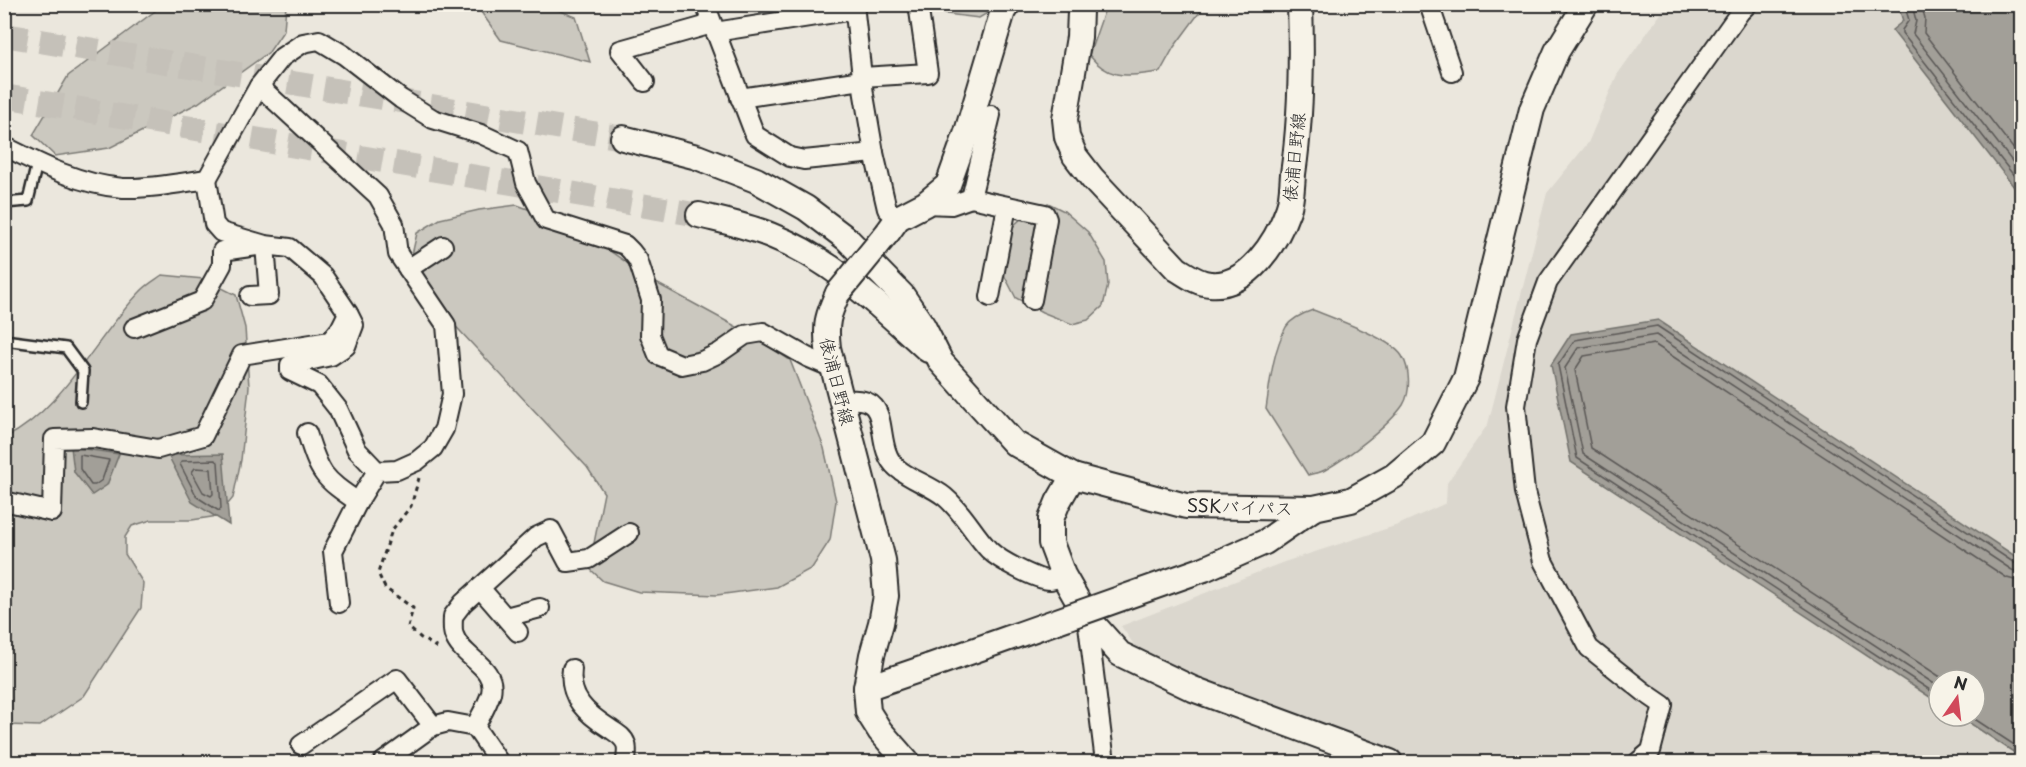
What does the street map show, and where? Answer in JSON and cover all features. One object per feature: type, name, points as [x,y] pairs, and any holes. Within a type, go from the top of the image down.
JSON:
[{"type":"street","points":[[705,4],[755,135],[790,157],[804,160],[874,153]]},
{"type":"street","points":[[740,98],[862,79],[928,73],[918,4]]},
{"type":"street","name":"俵浦日野線","points":[[906,762],[867,712],[866,688],[886,596],[884,569],[825,328],[827,316],[838,293],[893,225],[925,204],[948,185],[967,132],[1003,11],[1008,4]]},
{"type":"street","name":"俵浦日野線","points":[[1078,4],[1079,37],[1065,119],[1067,136],[1075,156],[1092,178],[1177,268],[1193,279],[1210,284],[1230,283],[1252,269],[1269,247],[1288,209],[1297,147],[1300,4]]},
{"type":"street","points":[[1429,4],[1452,72]]},
{"type":"street","name":"SSKバイパス","points":[[623,138],[697,156],[756,180],[806,208],[847,239],[902,295],[923,326],[941,362],[1014,443],[1073,476],[1186,506],[1314,508],[1351,500],[1394,476],[1433,443],[1466,378],[1532,109],[1557,51],[1586,4]]},
{"type":"street","points":[[1638,762],[1651,751],[1664,705],[1589,648],[1543,561],[1525,492],[1516,406],[1527,339],[1548,282],[1740,12],[1748,4]]},
{"type":"street","points":[[645,82],[620,50],[713,28],[854,7],[862,79],[874,153],[893,225]]},
{"type":"street","points":[[259,86],[378,196],[394,224],[398,254],[446,325],[452,393],[444,429],[433,448],[417,461],[397,470],[377,471],[357,450],[338,409],[318,385],[290,371],[290,365],[331,356],[346,346],[354,325],[348,313],[323,276],[290,248],[265,245],[221,232],[214,224],[207,179],[259,86],[282,57],[303,43],[320,40],[344,55],[401,99],[433,119],[481,134],[518,151],[526,183],[546,220],[625,245],[638,260],[644,276],[651,300],[650,335],[658,355],[682,365],[702,361],[719,353],[745,335],[763,332],[807,357],[833,368]]},
{"type":"street","points":[[971,198],[991,115]]},
{"type":"street","points":[[4,146],[37,163],[86,181],[124,188],[207,179]]},
{"type":"street","points":[[925,204],[951,205],[971,198],[1045,214],[1047,219],[1032,300]]},
{"type":"street","points":[[990,297],[1007,206]]},
{"type":"street","points":[[699,215],[770,234],[814,256],[874,300],[941,362]]},
{"type":"street","points":[[250,296],[278,294],[265,245]]},
{"type":"street","points":[[134,328],[202,301],[222,265],[222,251],[265,245]]},
{"type":"street","points":[[408,269],[443,246]]},
{"type":"street","points":[[4,501],[52,512],[54,440],[93,438],[158,448],[203,436],[242,355],[330,341],[340,329],[348,313]]},
{"type":"street","points":[[843,401],[858,398],[871,403],[880,417],[885,450],[896,468],[944,496],[960,512],[990,551],[1020,571],[1050,580],[1064,575]]},
{"type":"street","points":[[307,433],[324,476],[358,502]]},
{"type":"street","points":[[339,603],[333,550],[377,471]]},
{"type":"street","points":[[1073,476],[1051,519],[1051,543],[1064,575],[1087,617],[1120,654],[1193,689],[1390,762]]},
{"type":"street","points":[[866,688],[1204,568],[1265,542],[1314,508]]},
{"type":"street","points":[[475,728],[491,692],[491,683],[489,673],[467,654],[454,635],[453,616],[536,537],[551,530],[568,562],[589,559],[606,537],[629,533]]},
{"type":"street","points":[[480,588],[518,632]]},
{"type":"street","points":[[506,617],[540,608]]},
{"type":"street","points":[[1087,617],[1105,762]]},
{"type":"street","points":[[572,669],[571,681],[574,694],[590,716],[622,737],[627,747],[626,762]]},
{"type":"street","points":[[301,745],[397,679],[433,726]]},
{"type":"street","points":[[383,762],[433,726],[448,722],[475,728],[499,762]]},
{"type":"lane","points":[[4,203],[28,201],[37,163]]},
{"type":"lane","points":[[4,340],[66,348],[83,371],[81,402]]},
{"type":"path","points":[[417,461],[420,473],[411,506],[392,530],[378,573],[385,588],[413,608],[408,627],[421,638],[444,651]]},
{"type":"shaded area","points":[[161,4],[286,5],[284,30],[269,52],[198,103],[109,148],[55,156],[33,135],[68,76],[155,11]]},
{"type":"shaded area","points":[[480,5],[546,5],[576,17],[590,62],[501,40],[481,12]]},
{"type":"shaded area","points":[[934,5],[1001,5],[979,18],[947,14]]},
{"type":"shaded area","points":[[1115,5],[1208,5],[1202,9],[1174,47],[1160,72],[1121,75],[1097,64],[1089,55],[1105,9]]},
{"type":"shaded area","points":[[1667,5],[2021,5],[2021,762],[1436,762],[1397,753],[1160,665],[1137,649],[1121,626],[1284,562],[1398,525],[1446,503],[1447,483],[1488,424],[1547,193],[1588,143],[1617,75]]},
{"type":"shaded area","points":[[1048,203],[1064,211],[1088,232],[1106,262],[1108,285],[1103,306],[1088,320],[1072,324],[1016,298],[1001,269],[1012,227],[1031,210]]},
{"type":"shaded area","points":[[517,205],[572,225],[658,284],[746,332],[790,360],[824,448],[836,501],[830,540],[812,568],[777,587],[717,595],[639,592],[603,581],[589,568],[604,493],[587,467],[447,317],[411,259],[417,233],[440,219],[479,210]]},
{"type":"shaded area","points":[[162,275],[204,279],[236,295],[245,328],[249,387],[241,460],[233,498],[218,516],[192,520],[151,520],[132,526],[125,537],[125,554],[143,583],[141,608],[84,696],[40,726],[5,725],[5,438],[26,425],[62,391],[142,289]]},
{"type":"shaded area","points":[[1313,310],[1361,330],[1396,349],[1407,367],[1408,387],[1403,405],[1378,432],[1356,450],[1323,471],[1308,475],[1266,409],[1278,346],[1286,327],[1302,314]]},
{"type":"water","points":[[1898,5],[2021,5],[2021,196],[1892,30],[1903,21]]},
{"type":"water","points":[[1658,320],[2021,560],[2021,757],[1977,728],[1987,728],[1987,668],[1927,668],[1927,695],[1571,462],[1551,365],[1571,334]]},
{"type":"water","points":[[71,447],[119,454],[107,485],[92,495],[74,472]]},
{"type":"water","points":[[223,454],[229,525],[192,502],[168,455]]},
{"type":"tunnel","points":[[4,35],[623,138]]},
{"type":"tunnel","points":[[4,96],[699,215]]}]
